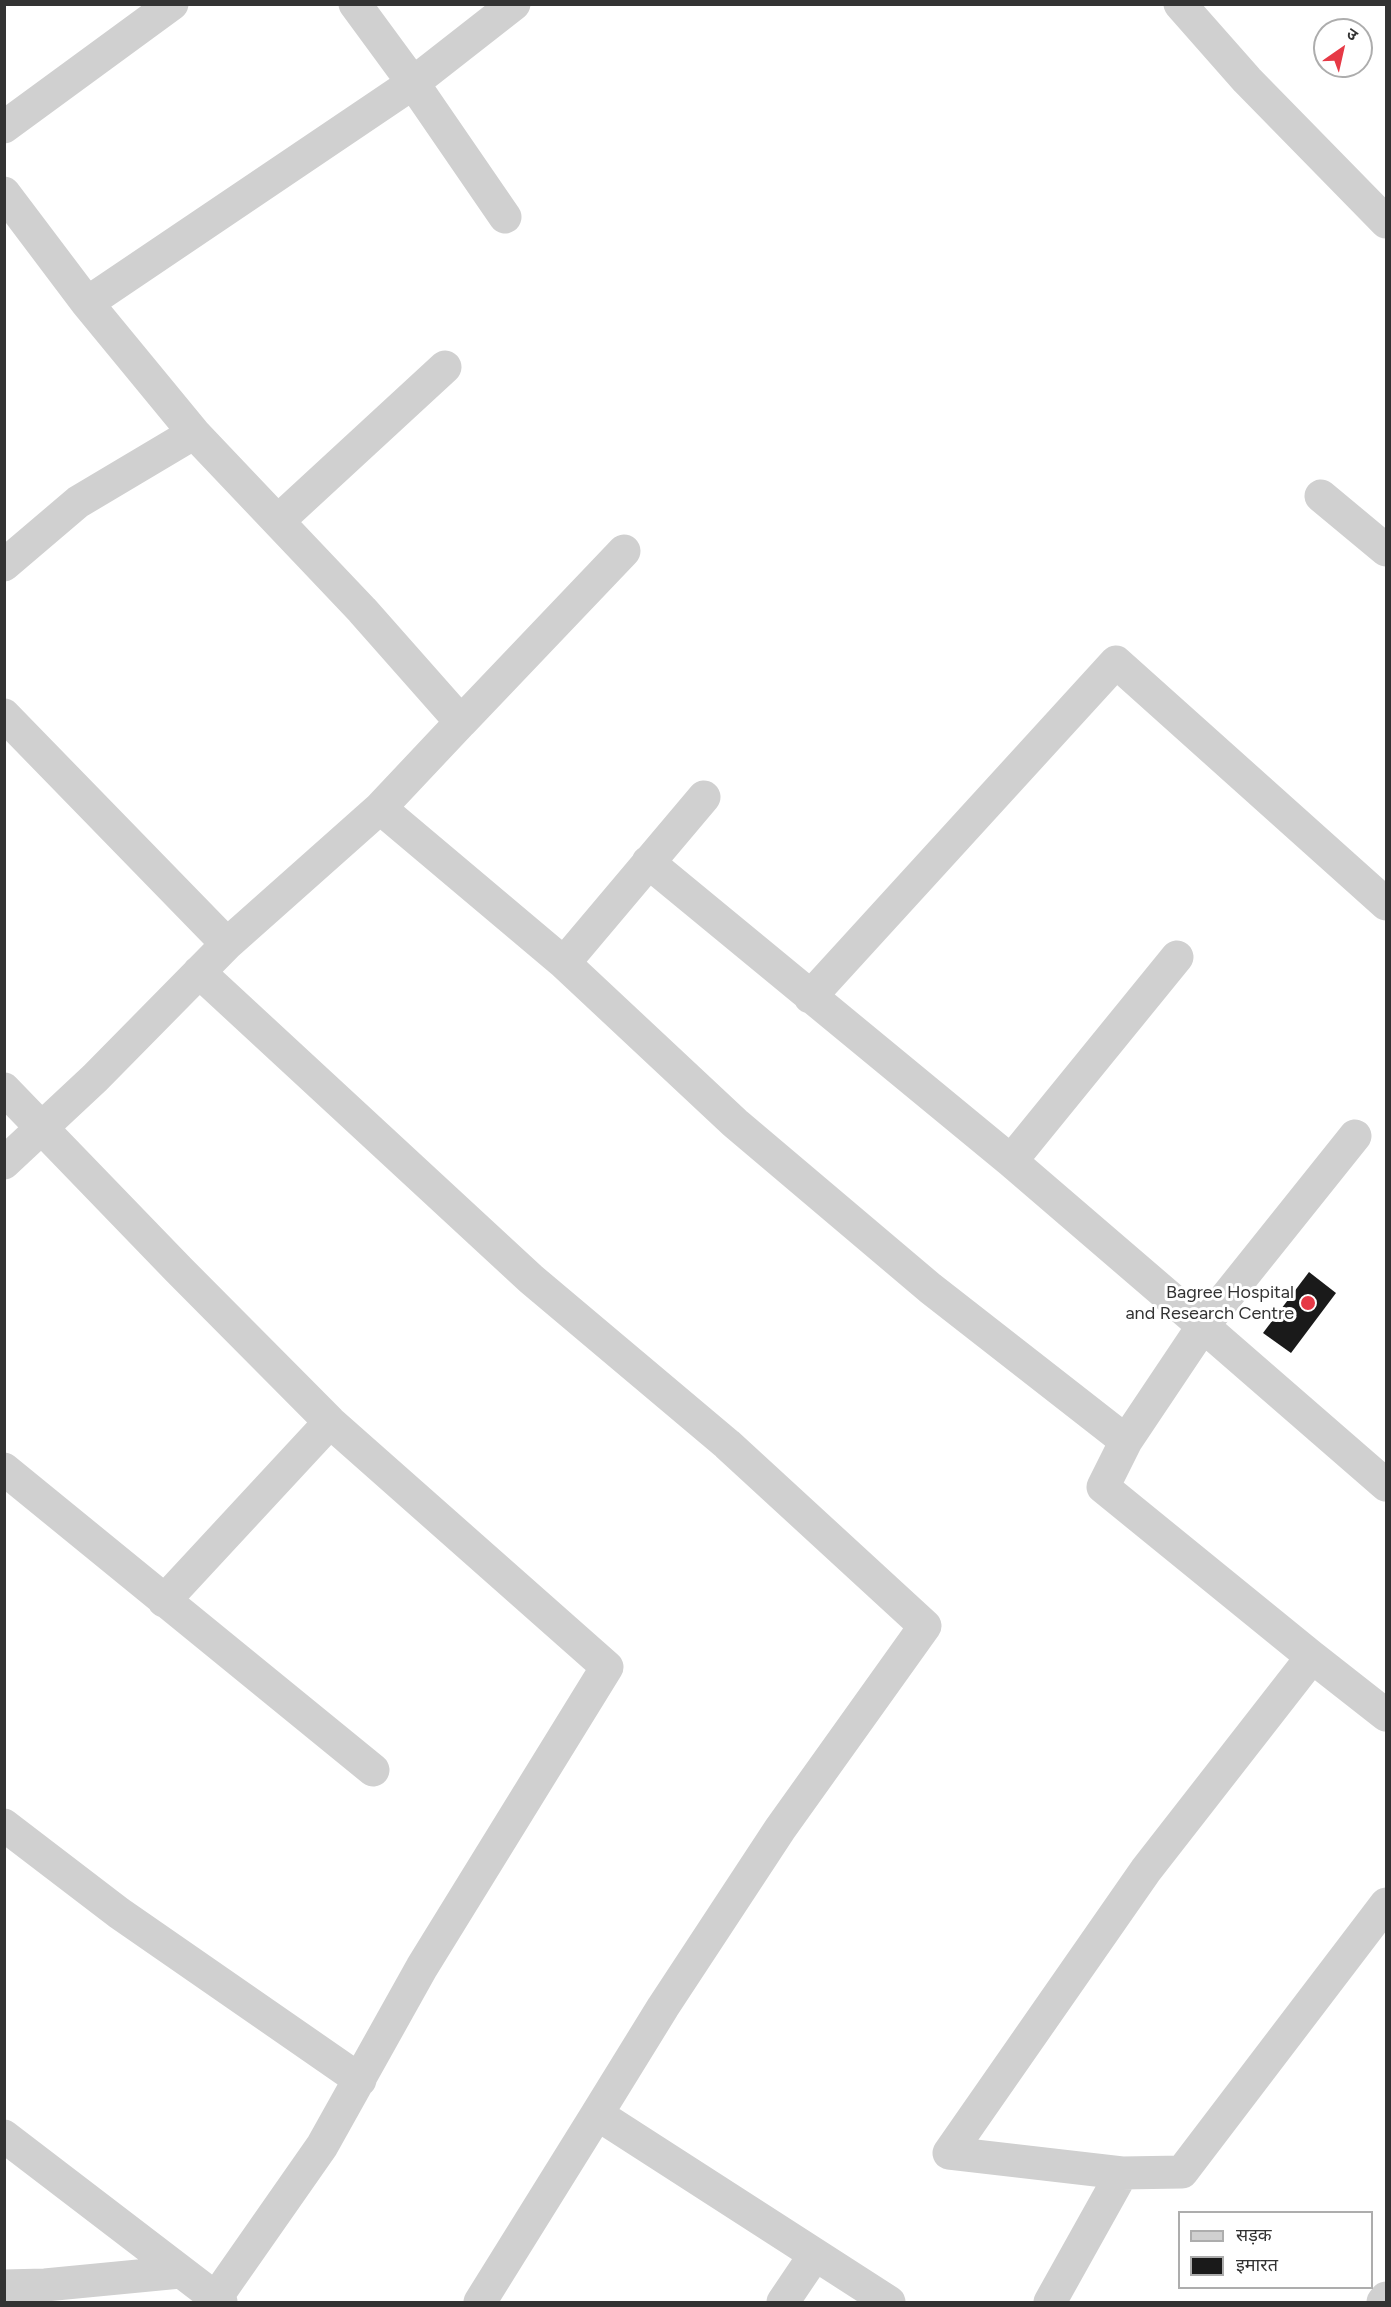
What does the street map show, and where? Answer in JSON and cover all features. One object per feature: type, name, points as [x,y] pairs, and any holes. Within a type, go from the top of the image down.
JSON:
[{"type":"street","points":[[4,127],[172,4]]},
{"type":"street","points":[[355,4],[413,83],[505,217]]},
{"type":"street","points":[[87,303],[413,83],[514,4]]},
{"type":"street","points":[[1180,4],[1248,80],[1386,222]]},
{"type":"street","points":[[4,193],[87,303],[194,433],[362,610],[461,722]]},
{"type":"street","points":[[278,521],[445,367]]},
{"type":"street","points":[[4,565],[78,502],[194,433]]},
{"type":"street","points":[[1320,496],[1386,550]]},
{"type":"street","points":[[4,1163],[95,1078],[227,944],[380,808],[624,551]]},
{"type":"street","points":[[810,997],[1116,662],[1386,904]]},
{"type":"street","points":[[4,715],[227,944]]},
{"type":"street","points":[[564,963],[704,797]]},
{"type":"street","points":[[380,808],[564,963],[735,1124],[930,1288],[1126,1441]]},
{"type":"street","points":[[648,862],[1011,1161],[1386,1485]]},
{"type":"street","points":[[1011,1161],[1177,957]]},
{"type":"street","points":[[199,972],[531,1280],[727,1444],[925,1626],[780,1829],[663,2007],[480,2302]]},
{"type":"street","points":[[4,1089],[330,1422],[607,1666],[422,1967],[322,2146],[216,2301],[4,2136]]},
{"type":"street","points":[[1355,1136],[1203,1326],[1126,1441],[1103,1487],[1386,1715]]},
{"type":"street","points":[[164,1601],[330,1422]]},
{"type":"street","points":[[4,1469],[373,1770]]},
{"type":"street","points":[[1312,1657],[1146,1870],[949,2153],[1122,2173],[1182,2172],[1386,1904]]},
{"type":"street","points":[[4,1825],[119,1913],[360,2080]]},
{"type":"street","points":[[597,2114],[814,2256],[889,2302]]},
{"type":"street","points":[[1050,2302],[1122,2173]]},
{"type":"street","points":[[783,2302],[814,2256]]},
{"type":"street","points":[[4,2286],[45,2285],[180,2272]]},
{"type":"street","points":[[1383,2302],[1386,2298]]},
{"type":"building","points":[[1309,1272],[1336,1293],[1291,1353],[1263,1333]]},
{"type":"place","name":"Bagree Hospital and Research Centre","points":[[1308,1303]]}]
